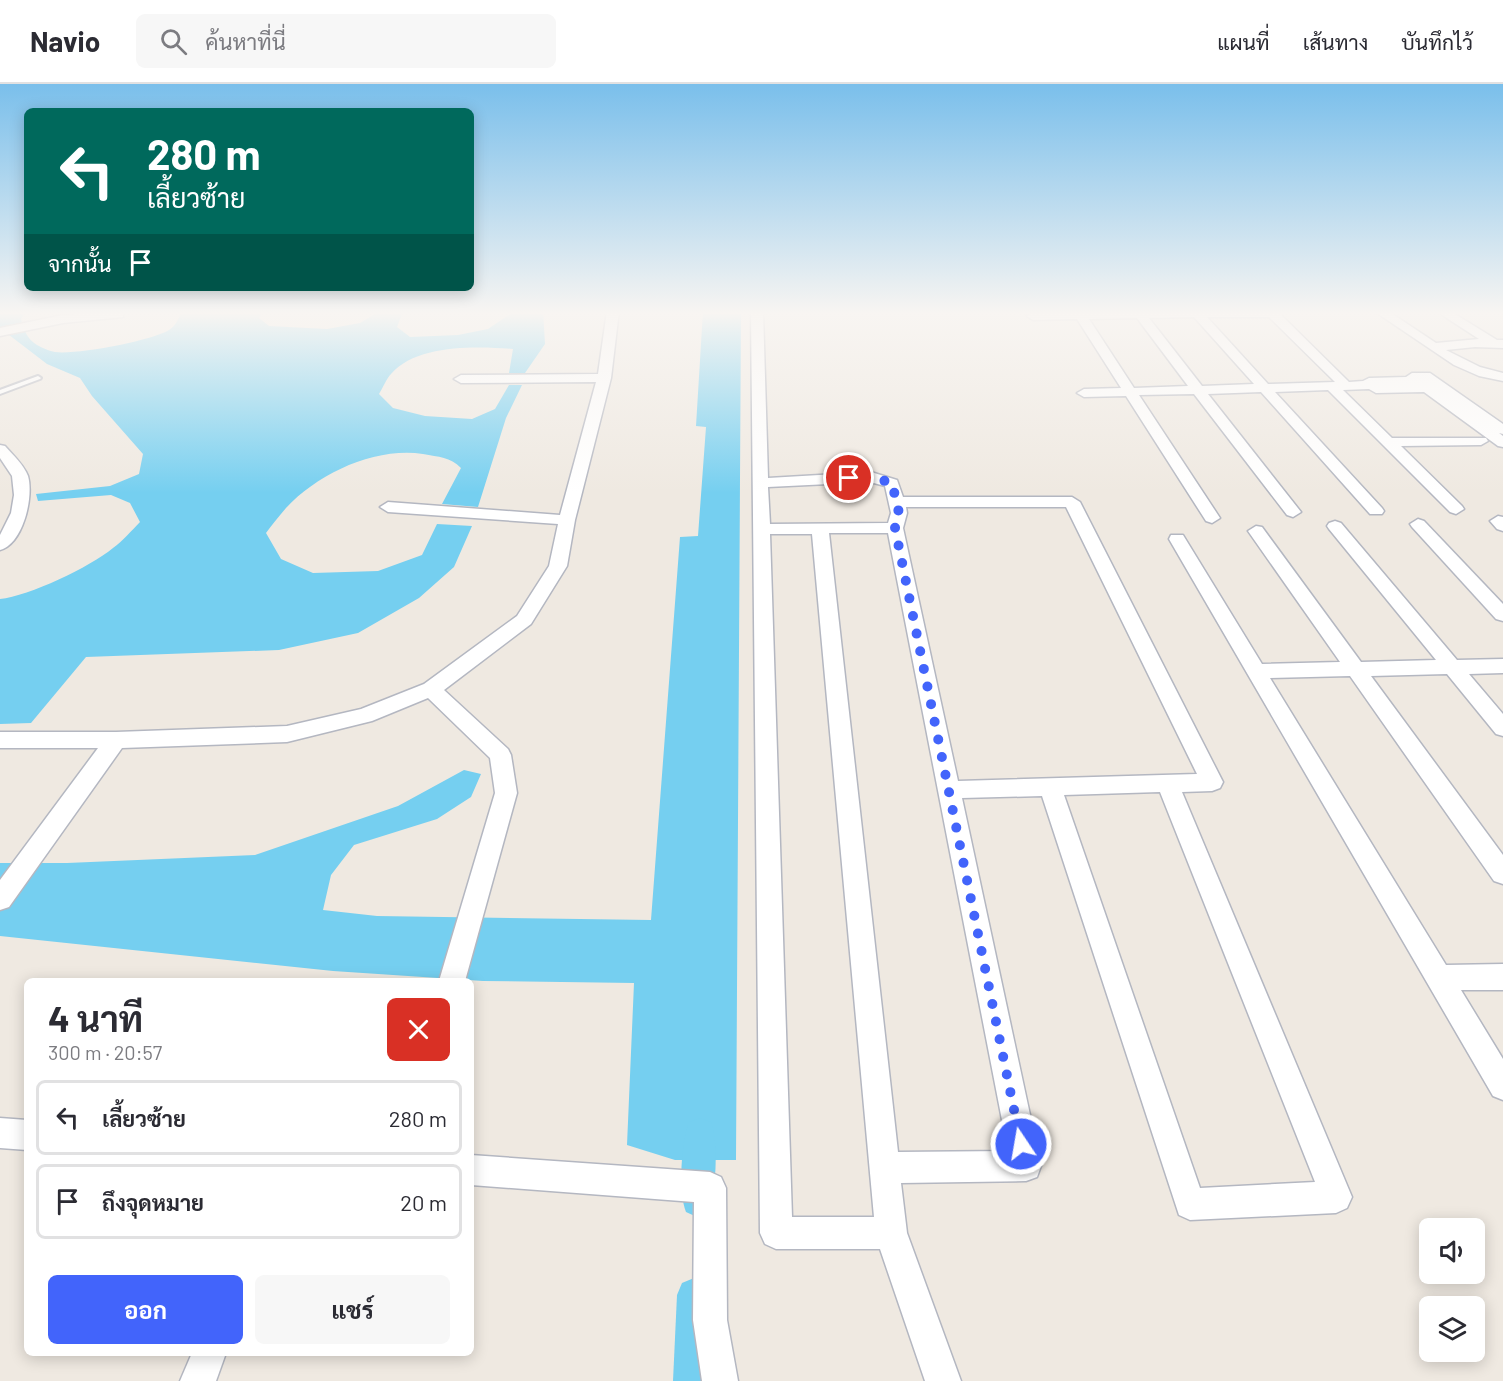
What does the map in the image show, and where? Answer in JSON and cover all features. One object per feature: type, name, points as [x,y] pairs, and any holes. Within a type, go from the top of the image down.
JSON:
[{"type":"street","points":[[0,741],[116,740],[287,734],[365,716],[431,689],[524,620],[558,566],[567,520],[605,372]]},
{"type":"street","points":[[758,372],[776,1233],[891,1233]]},
{"type":"street","points":[[1117,372],[1212,518]]},
{"type":"street","points":[[1184,372],[1293,512]]},
{"type":"street","points":[[1251,372],[1376,511]]},
{"type":"street","points":[[1331,372],[1346,386]]},
{"type":"street","points":[[1476,372],[1503,377]]},
{"type":"street","points":[[1485,375],[1503,390]]},
{"type":"street","points":[[1503,430],[1425,376],[1412,377],[1503,443]]},
{"type":"street","points":[[461,379],[604,378]]},
{"type":"street","points":[[1084,393],[1372,385],[1376,389],[1423,384]]},
{"type":"street","points":[[1331,386],[1456,509]]},
{"type":"street","points":[[1432,406],[1503,458]]},
{"type":"street","points":[[1388,442],[1481,441]]},
{"type":"street","points":[[0,449],[20,475],[22,507],[9,536],[0,546]]},
{"type":"street","points":[[761,483],[871,477],[892,483],[899,513],[895,528],[1026,1166],[884,1168]]},
{"type":"street","points":[[897,502],[1072,502],[1212,782],[948,790]]},
{"type":"street","points":[[388,507],[567,520]]},
{"type":"street","points":[[1418,524],[1503,615]]},
{"type":"street","points":[[1335,526],[1503,728]]},
{"type":"street","points":[[762,529],[895,528]]},
{"type":"street","points":[[820,529],[891,1233],[943,1381]]},
{"type":"street","points":[[1256,531],[1503,874]]},
{"type":"street","points":[[1177,539],[1503,1086]]},
{"type":"street","points":[[1255,671],[1503,666]]},
{"type":"street","points":[[431,689],[500,755],[506,793],[453,978]]},
{"type":"street","points":[[0,899],[116,740]]},
{"type":"street","points":[[1050,786],[1190,1204],[1336,1197],[1167,783]]},
{"type":"street","points":[[1439,978],[1503,977]]},
{"type":"street","points":[[0,1133],[24,1136]]},
{"type":"street","points":[[474,1170],[710,1188],[710,1320],[720,1381]]},
{"type":"street","points":[[198,1381],[208,1356]]},
{"type":"lane","points":[[0,392],[38,378]]},
{"type":"water","points":[[65,372],[394,372],[379,394],[393,408],[425,416],[472,419],[495,409],[509,385],[522,385],[506,418],[478,507],[442,504],[461,468],[453,462],[423,454],[386,455],[349,465],[315,484],[286,508],[266,533],[281,559],[313,573],[378,571],[422,555],[437,524],[472,526],[454,567],[419,598],[358,633],[279,650],[86,657],[31,723],[0,724],[0,599],[42,587],[90,564],[117,545],[140,522],[130,503],[111,495],[38,501],[36,494],[110,486],[139,474],[143,454],[92,396],[80,378]]},
{"type":"water","points":[[509,372],[526,372],[525,373]]},
{"type":"water","points":[[699,372],[741,372],[736,1160],[675,1160],[627,1145],[634,983],[483,981],[474,980],[474,978],[333,971],[0,936],[0,863],[67,863],[255,855],[398,806],[464,770],[481,774],[471,797],[437,819],[354,845],[331,875],[323,910],[377,916],[651,920],[680,537],[698,536],[706,427],[696,426]]},
{"type":"waterway","points":[[697,1201],[700,1133]]},
{"type":"waterway","points":[[691,1381],[694,1295]]},
{"type":"route","points":[[849,478],[871,477],[892,483],[899,513],[895,528],[1021,1144]]}]
